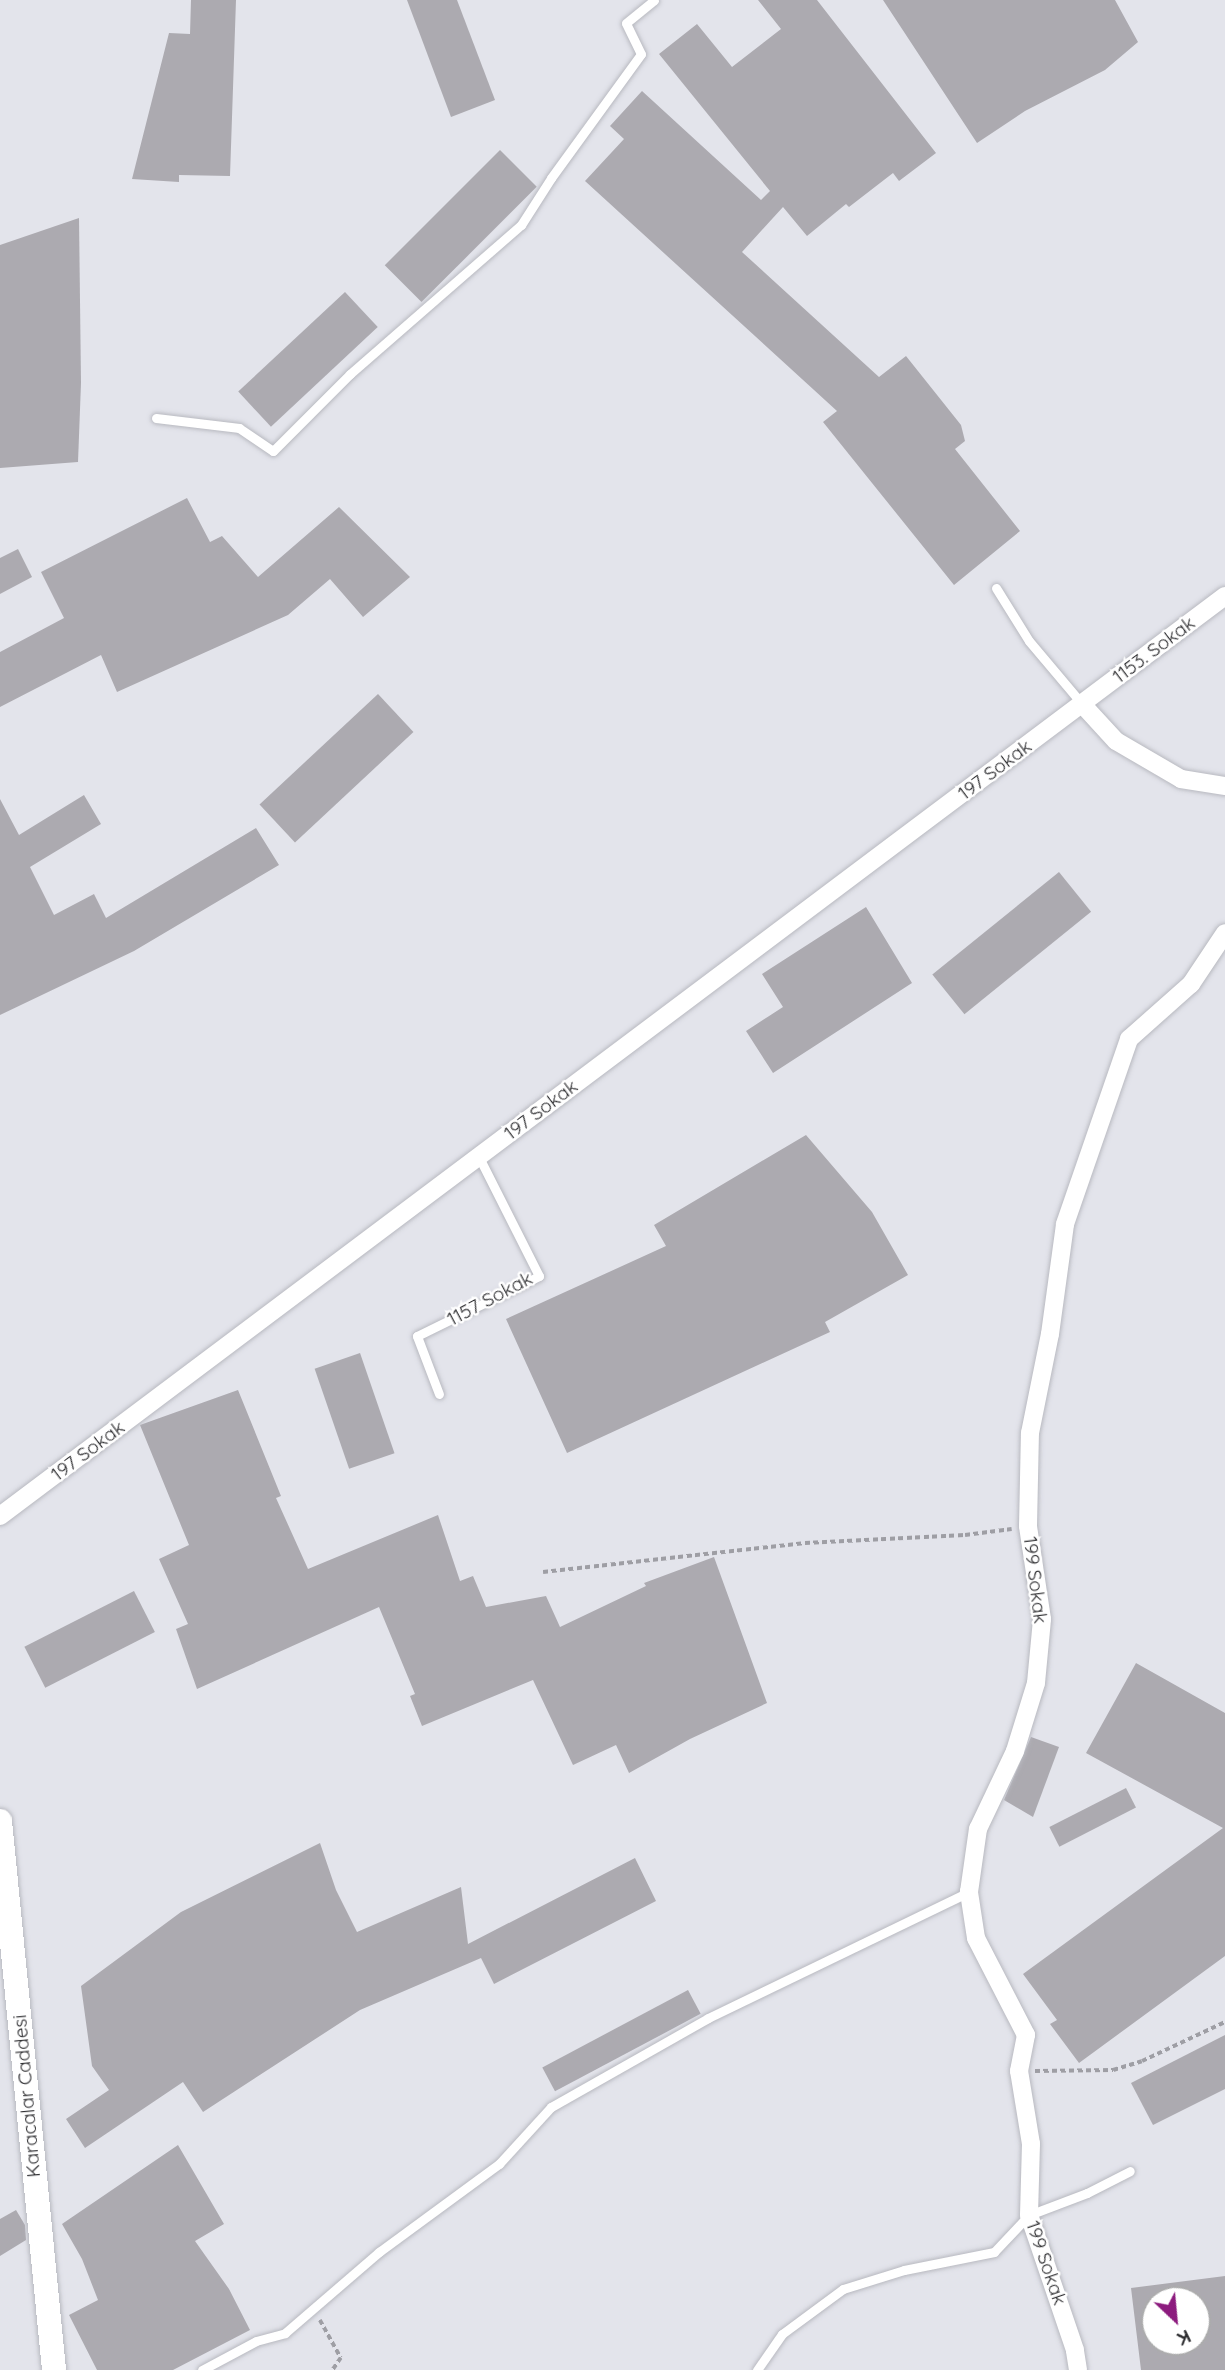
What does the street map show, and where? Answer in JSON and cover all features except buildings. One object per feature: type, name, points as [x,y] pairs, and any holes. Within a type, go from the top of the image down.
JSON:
[{"type":"street","name":"1153. Sokak","points":[[1082,704],[1225,596]]},
{"type":"street","points":[[1082,704],[1116,741],[1181,779],[1225,786]]},
{"type":"street","name":"197 Sokak","points":[[0,1516],[1082,704]]},
{"type":"street","name":"199 Sokak","points":[[1078,2370],[1075,2350],[1029,2215],[1031,2144],[1019,2071],[1026,2035],[976,1938],[969,1892],[978,1829],[1015,1751],[1036,1683],[1042,1619],[1028,1526],[1030,1433],[1050,1334],[1065,1224],[1129,1039],[1191,984],[1225,933]]},
{"type":"street","name":"Karacalar Caddesi","points":[[0,1822],[54,2370]]},
{"type":"lane","points":[[156,418],[239,428],[273,451],[350,374],[521,225],[551,178],[641,54],[626,23],[654,0]]},
{"type":"lane","points":[[996,588],[1029,641],[1082,704]]},
{"type":"lane","name":"1157 Sokak","points":[[439,1394],[417,1336],[540,1276],[479,1157]]},
{"type":"lane","points":[[202,2370],[256,2341],[285,2333],[379,2252],[499,2164],[551,2107],[708,2018],[969,1892]]},
{"type":"lane","points":[[757,2370],[782,2334],[843,2289],[904,2270],[994,2252],[1029,2215],[1087,2193],[1130,2171]]},
{"type":"path","points":[[543,1572],[805,1543],[965,1535],[1028,1526]]},
{"type":"path","points":[[1019,2071],[1112,2070],[1142,2061],[1225,2022]]},
{"type":"path","points":[[314,2308],[341,2358],[333,2370]]}]
